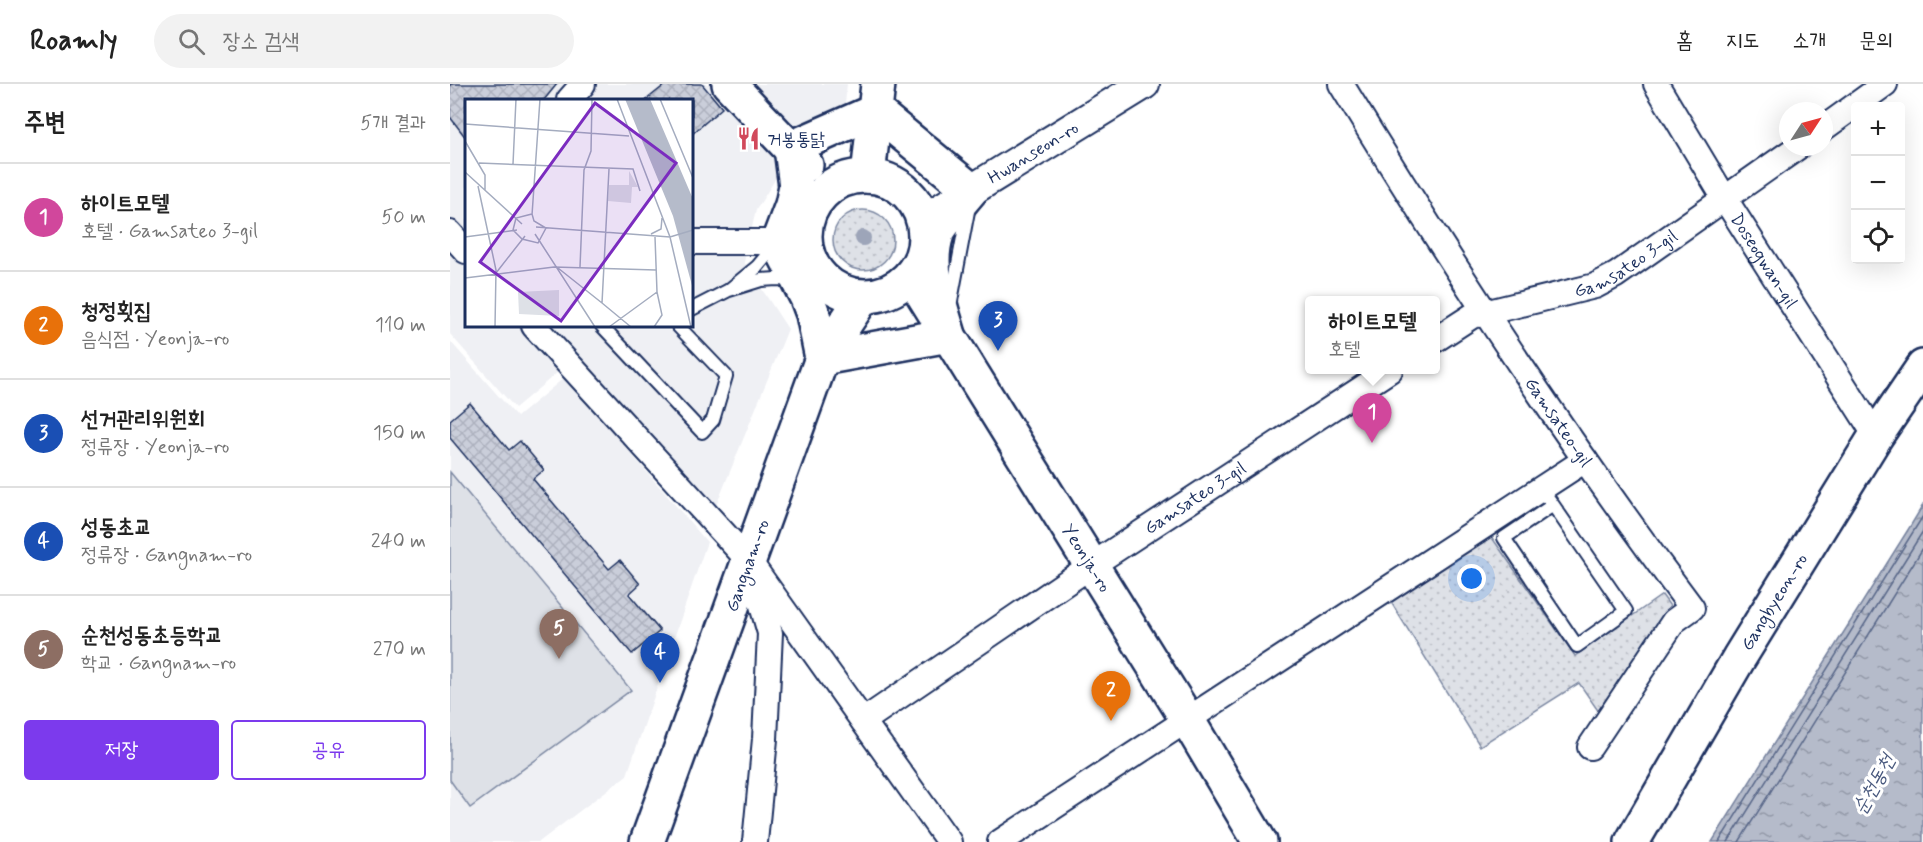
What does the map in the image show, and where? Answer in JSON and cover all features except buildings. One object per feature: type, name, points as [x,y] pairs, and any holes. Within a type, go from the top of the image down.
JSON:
[{"type":"main road","points":[[729,84],[827,189]]},
{"type":"main road","points":[[791,148],[876,97]]},
{"type":"main road","points":[[791,148],[796,186],[792,205],[792,245],[810,263],[813,314],[822,358],[948,335],[936,290],[934,261],[937,233],[971,190],[876,97]]},
{"type":"main road","points":[[868,176],[876,97]]},
{"type":"main road","points":[[792,245],[804,232],[808,216],[816,201],[827,189],[839,181],[868,176],[886,180],[903,189],[915,204],[923,220],[925,240],[921,259],[911,275],[897,288],[881,295],[863,297],[845,294],[811,281]]},
{"type":"main road","name":"Yeonja-ro","points":[[911,275],[1187,719],[1260,842]]},
{"type":"main road","name":"Gangnam-ro","points":[[647,842],[822,358],[863,297]]},
{"type":"main road","name":"Gangbyeon-ro","points":[[1632,842],[1739,658],[1875,436],[1923,367]]},
{"type":"street","points":[[570,99],[583,84]]},
{"type":"street","name":"Hwanseon-ro","points":[[923,220],[1144,84]]},
{"type":"street","name":"Gamsateo-gil","points":[[1341,84],[1486,312],[1585,460],[1692,608],[1674,621],[1590,747]]},
{"type":"street","name":"Doseogwan-gil","points":[[1656,84],[1725,199],[1875,436]]},
{"type":"street","points":[[1833,122],[1885,84]]},
{"type":"street","name":"Gamsateo 3-gil","points":[[1440,337],[1472,316],[1595,286],[1616,275],[1785,156]]},
{"type":"street","points":[[693,242],[792,245]]},
{"type":"street","points":[[535,327],[749,561],[949,842]]},
{"type":"street","name":"Gamsateo 3-gil","points":[[863,721],[1092,565],[1382,374]]},
{"type":"street","points":[[1000,842],[1187,719],[1547,496],[1585,460]]},
{"type":"street","points":[[749,561],[770,633],[765,739],[755,842]]},
{"type":"lane","points":[[729,290],[757,267],[792,245]]},
{"type":"lane","points":[[693,308],[729,290],[761,280],[811,281]]},
{"type":"lane","points":[[603,327],[702,432],[713,420],[726,376],[679,327]]},
{"type":"lane","points":[[1547,496],[1626,611],[1577,646],[1504,538],[1547,496]]},
{"type":"shaded area","points":[[450,84],[847,84],[844,115],[781,170],[756,210],[744,262],[788,329],[705,533],[563,368],[515,408],[450,334]]},
{"type":"shaded area","points":[[857,210],[869,210],[880,215],[888,223],[893,240],[891,252],[880,265],[869,270],[857,270],[846,265],[838,257],[833,246],[833,234],[838,223],[846,215]]},
{"type":"shaded area","points":[[450,341],[517,417],[565,377],[707,542],[627,775],[539,842],[450,842]]},
{"type":"shaded area","points":[[450,472],[631,690],[470,808],[450,780]]},
{"type":"shaded area","points":[[1488,532],[1575,656],[1662,595],[1670,606],[1601,715],[1579,683],[1480,746],[1389,599]]},
{"type":"water","name":"순천동천","points":[[1923,505],[1923,842],[1712,842],[1911,525]]},
{"type":"place","name":"거봉통닭","points":[[749,139]]},
{"type":"place","name":"선거관리위원회","points":[[998,351]]},
{"type":"place","name":"하이트모텔","points":[[1372,443]]},
{"type":"place","name":"순천성동초등학교","points":[[559,659]]},
{"type":"place","name":"성동초교","points":[[660,683]]},
{"type":"place","name":"청정횟집","points":[[1111,721]]}]
